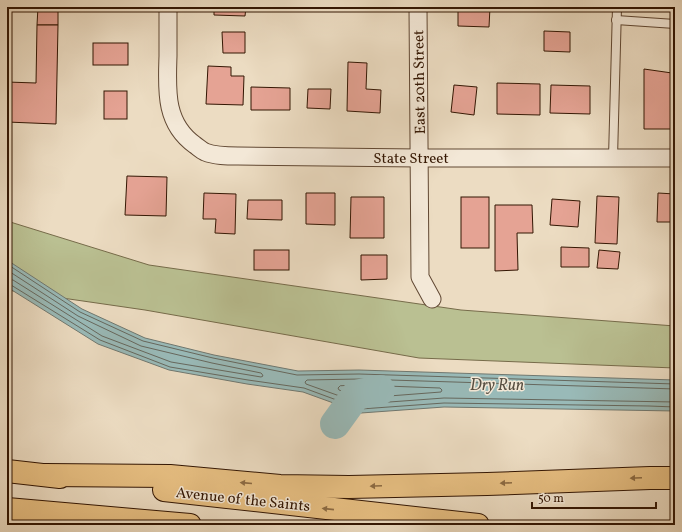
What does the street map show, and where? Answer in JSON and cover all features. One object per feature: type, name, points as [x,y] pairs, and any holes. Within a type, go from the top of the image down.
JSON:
[{"type":"highway","name":"Avenue of the Saints","points":[[7,471],[202,495],[478,525]]},
{"type":"highway","points":[[45,475],[170,476],[280,486],[349,487],[675,478]]},
{"type":"highway","name":"Avenue of the Saints","points":[[7,509],[190,525]]},
{"type":"highway","points":[[7,509],[88,525]]},
{"type":"street","name":"State Street","points":[[168,7],[167,90],[170,108],[182,133],[204,151],[219,155],[419,158],[675,158]]},
{"type":"street","name":"East 20th Street","points":[[418,7],[420,277],[432,299]]},
{"type":"lane","points":[[613,158],[617,7]]},
{"type":"lane","points":[[616,20],[675,24]]},
{"type":"green space","points":[[7,221],[149,265],[461,310],[675,326],[675,368],[419,358],[145,310],[7,290]]},
{"type":"water","points":[[7,260],[82,309],[145,338],[214,355],[298,371],[359,370],[675,380],[675,411],[444,407],[361,413],[303,392],[169,370],[98,344],[7,287]]},
{"type":"building","points":[[38,7],[58,7],[58,25],[37,25]]},
{"type":"building","points":[[214,7],[246,7],[245,16],[214,15]]},
{"type":"building","points":[[352,7],[377,7],[377,10],[352,10]]},
{"type":"building","points":[[458,7],[490,7],[489,27],[458,26]]},
{"type":"building","points":[[37,25],[58,25],[56,124],[7,122],[7,82],[36,83]]},
{"type":"building","points":[[544,31],[570,32],[570,52],[544,51]]},
{"type":"building","points":[[222,32],[245,32],[245,53],[223,53]]},
{"type":"building","points":[[93,43],[128,43],[128,65],[93,65]]},
{"type":"building","points":[[348,62],[367,63],[366,89],[381,90],[380,113],[347,111]]},
{"type":"building","points":[[208,66],[231,67],[231,76],[244,76],[243,105],[206,104]]},
{"type":"building","points":[[644,69],[672,73],[673,83],[675,83],[675,129],[644,129]]},
{"type":"building","points":[[497,83],[540,84],[540,115],[497,114]]},
{"type":"building","points":[[454,85],[477,87],[474,115],[451,112]]},
{"type":"building","points":[[551,85],[590,86],[590,114],[550,113]]},
{"type":"building","points":[[251,87],[290,88],[290,110],[251,110]]},
{"type":"building","points":[[308,89],[331,89],[330,109],[307,108]]},
{"type":"building","points":[[104,91],[127,91],[127,119],[104,119]]},
{"type":"building","points":[[127,176],[167,177],[166,216],[125,215]]},
{"type":"building","points":[[204,193],[236,194],[235,234],[215,233],[216,219],[203,219]]},
{"type":"building","points":[[306,193],[335,193],[335,225],[306,224]]},
{"type":"building","points":[[658,193],[675,194],[675,222],[657,222]]},
{"type":"building","points":[[597,196],[619,197],[617,244],[595,243]]},
{"type":"building","points":[[351,197],[384,197],[384,238],[350,238]]},
{"type":"building","points":[[461,197],[489,197],[489,248],[461,248]]},
{"type":"building","points":[[552,199],[580,201],[578,227],[550,225]]},
{"type":"building","points":[[248,200],[282,200],[282,220],[247,219]]},
{"type":"building","points":[[495,205],[532,205],[533,233],[517,233],[518,270],[495,271]]},
{"type":"building","points":[[561,247],[589,248],[589,267],[561,267]]},
{"type":"building","points":[[254,250],[289,250],[289,270],[254,270]]},
{"type":"building","points":[[599,250],[620,252],[618,269],[597,268]]},
{"type":"building","points":[[361,255],[387,255],[387,279],[361,280]]},
{"type":"waterway","name":"Dry Run","points":[[335,424],[356,395],[380,390]]}]
